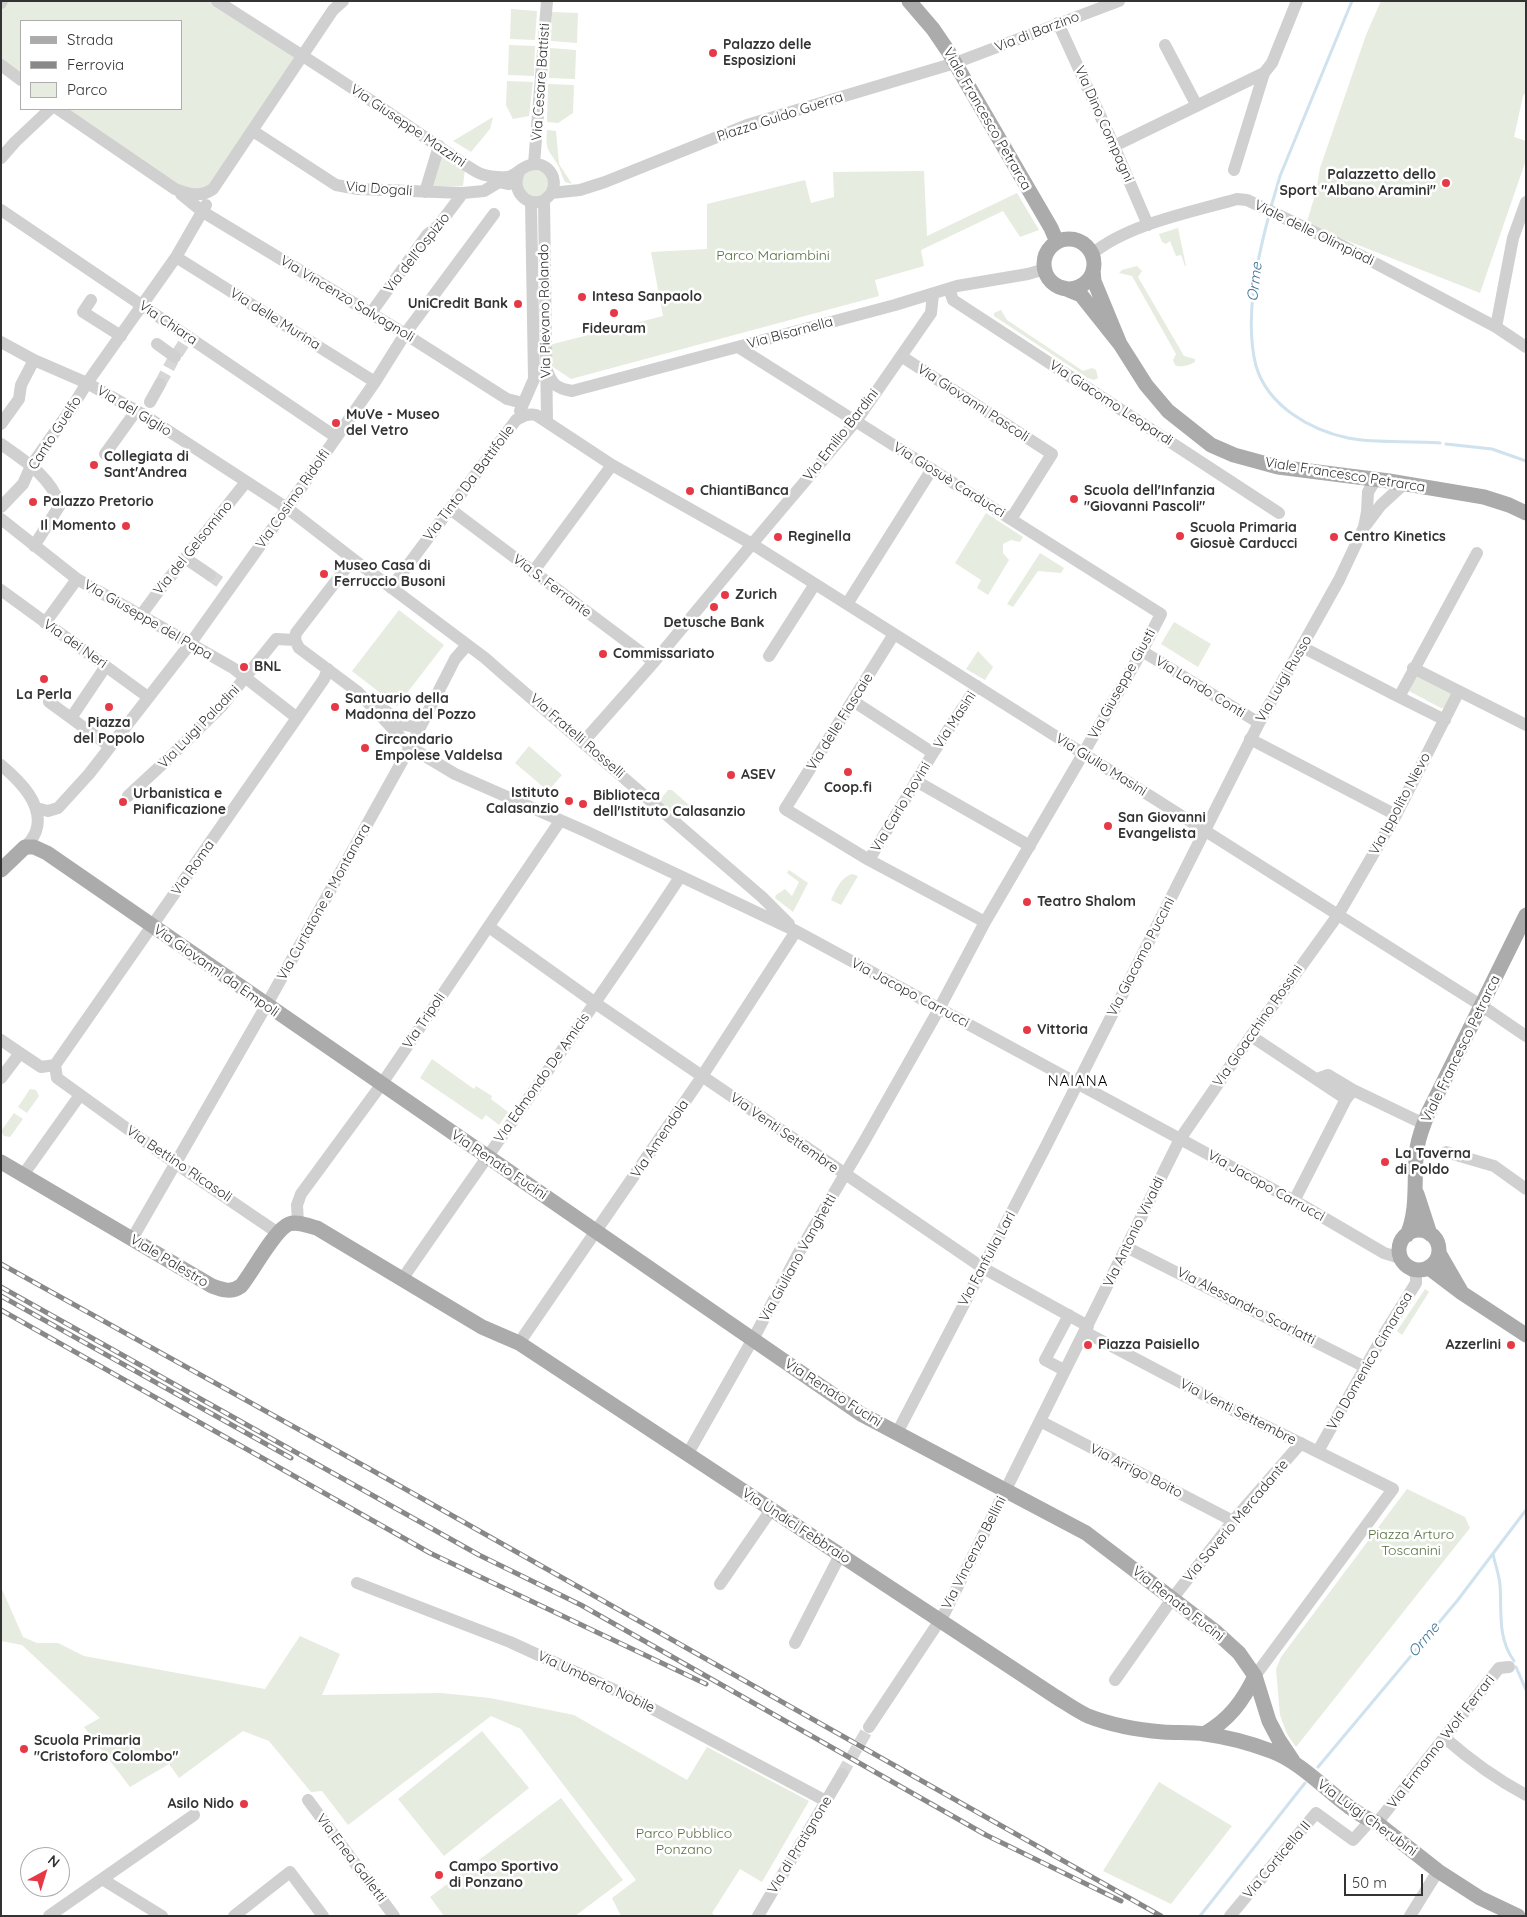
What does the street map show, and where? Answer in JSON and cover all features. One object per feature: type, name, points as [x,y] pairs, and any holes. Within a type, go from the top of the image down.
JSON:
[{"type":"main road","name":"Viale Francesco Petrarca","points":[[909,1],[933,29],[955,63],[1051,228],[1057,242]]},
{"type":"main road","points":[[1045,269],[1048,251],[1057,242],[1067,239],[1077,240],[1086,245],[1092,254]]},
{"type":"main road","name":"Viale Francesco Petrarca","points":[[1092,254],[1094,259],[1094,281],[1120,344]]},
{"type":"main road","name":"Viale Francesco Petrarca","points":[[1045,269],[1051,280],[1081,295],[1120,344],[1146,385],[1168,411],[1211,445],[1235,455],[1278,467],[1405,483],[1484,497],[1526,513]]},
{"type":"main road","points":[[1064,288],[1072,288],[1084,284],[1091,276],[1093,270]]},
{"type":"main road","points":[[1,870],[25,847]]},
{"type":"main road","name":"Via Giovanni da Empoli","points":[[25,847],[34,847],[52,857],[381,1084]]},
{"type":"main road","name":"Viale Francesco Petrarca","points":[[1407,1235],[1411,1226],[1417,1148],[1424,1124],[1526,915]]},
{"type":"main road","name":"Via Renato Fucini","points":[[381,1084],[848,1406],[1005,1491],[1076,1526],[1216,1632],[1239,1653],[1255,1676],[1269,1721],[1278,1740],[1294,1762]]},
{"type":"main road","name":"Viale Palestro","points":[[1,1162],[212,1286],[226,1290],[235,1290],[245,1281],[278,1233],[289,1224],[298,1223]]},
{"type":"main road","name":"Viale Francesco Petrarca","points":[[1415,1188],[1430,1234]]},
{"type":"main road","points":[[298,1223],[316,1228],[403,1278]]},
{"type":"main road","points":[[1439,1253],[1436,1262],[1429,1268],[1413,1270],[1403,1263],[1400,1258],[1400,1245],[1407,1235],[1418,1230],[1430,1234],[1438,1244],[1439,1253],[1462,1293]]},
{"type":"main road","points":[[1429,1268],[1462,1293],[1526,1335]]},
{"type":"main road","name":"Via Undici Febbraio","points":[[403,1278],[482,1327],[519,1343],[840,1556],[1088,1716],[1116,1724],[1162,1732],[1204,1734],[1247,1743],[1294,1762]]},
{"type":"main road","points":[[1204,1734],[1220,1725],[1232,1713],[1245,1695],[1255,1676]]},
{"type":"main road","name":"Via Luigi Cherubini","points":[[1294,1762],[1336,1796],[1374,1822],[1438,1871],[1480,1898],[1518,1916]]},
{"type":"street","name":"Via Giuseppe Mazzini","points":[[217,1],[477,172],[507,177],[519,172]]},
{"type":"street","name":"Canto Guelfo","points":[[1,508],[23,484],[31,466],[176,257],[203,212],[213,189],[303,57],[333,6],[343,1]]},
{"type":"street","name":"Via Cesare Battisti","points":[[534,164],[547,1]]},
{"type":"street","name":"Via di Barzino","points":[[955,63],[1119,1]]},
{"type":"street","points":[[1234,170],[1264,73],[1272,63],[1297,1]]},
{"type":"street","name":"Via Dino Compagni","points":[[1058,23],[1148,225]]},
{"type":"street","points":[[1165,45],[1196,106]]},
{"type":"street","name":"Piazza Guido Guerra","points":[[542,198],[580,190],[629,173],[747,125],[955,63]]},
{"type":"street","points":[[1,65],[20,79]]},
{"type":"street","points":[[1114,146],[1264,73]]},
{"type":"street","points":[[1,158],[49,110]]},
{"type":"street","name":"Via Vincenzo Salvagnoli","points":[[59,110],[175,189],[203,212],[371,313],[507,399],[523,404]]},
{"type":"street","name":"Via Dogali","points":[[253,131],[336,185],[358,190],[463,193],[484,191],[498,182],[510,185],[517,190]]},
{"type":"street","points":[[425,192],[439,146]]},
{"type":"street","points":[[534,164],[546,167],[554,183],[542,198],[520,195],[517,190],[516,178],[519,172],[523,168],[534,164]]},
{"type":"street","points":[[175,189],[204,195],[213,189]]},
{"type":"street","name":"Via dell'Ospizio","points":[[371,313],[427,235],[438,226],[463,193]]},
{"type":"street","name":"Via Pievano Rolando","points":[[541,418],[546,368],[542,198]]},
{"type":"street","name":"Via Pievano Rolando","points":[[516,420],[534,379],[542,198]]},
{"type":"street","name":"Viale delle Olimpiadi","points":[[1092,254],[1106,242],[1148,225],[1237,199],[1247,200],[1339,244],[1496,327],[1526,347]]},
{"type":"street","points":[[1496,327],[1513,238],[1526,202]]},
{"type":"street","name":"Via Chiara","points":[[1,210],[187,338],[336,436]]},
{"type":"street","name":"Via Cosimo Ridolfi","points":[[37,815],[58,808],[89,774],[190,644],[375,382],[405,334],[494,214]]},
{"type":"street","name":"Via delle Murina","points":[[176,257],[375,382]]},
{"type":"street","name":"Via Bisarnella","points":[[546,368],[550,378],[558,388],[572,391],[949,289],[1045,269]]},
{"type":"street","name":"Via Giacomo Leopardi","points":[[949,289],[953,300],[1279,513]]},
{"type":"street","name":"Via Emilio Bardini","points":[[584,741],[654,662],[856,421],[930,313],[933,294]]},
{"type":"street","points":[[91,300],[83,312],[121,336]]},
{"type":"street","name":"Via del Giglio","points":[[1,342],[34,360],[144,410],[246,482],[287,508],[391,588]]},
{"type":"street","points":[[157,344],[175,357]]},
{"type":"street","name":"Via Giosuè Carducci","points":[[738,347],[1160,614]]},
{"type":"street","name":"Via Giovanni Pascoli","points":[[901,356],[1052,454],[1008,517]]},
{"type":"street","points":[[1,424],[19,399],[21,385],[34,360]]},
{"type":"street","points":[[105,454],[144,410],[160,384]]},
{"type":"street","name":"Via Tinto Da Battifolle","points":[[391,588],[516,420],[526,414],[541,418]]},
{"type":"street","points":[[534,572],[612,465],[541,418]]},
{"type":"street","points":[[1,444],[38,470],[56,494],[60,505],[34,546]]},
{"type":"street","name":"Via Giulio Masini","points":[[612,465],[752,544],[1482,1006],[1526,1036]]},
{"type":"street","points":[[847,604],[932,469]]},
{"type":"street","points":[[1350,476],[1363,492],[1366,501]]},
{"type":"street","name":"Via Luigi Russo","points":[[1204,831],[1250,739],[1339,580],[1364,527],[1368,492],[1382,480]]},
{"type":"street","name":"Via Luigi Russo","points":[[1382,480],[1383,504]]},
{"type":"street","name":"Via del Gelsomino","points":[[141,615],[246,482]]},
{"type":"street","name":"Via Luigi Russo","points":[[1364,527],[1383,504],[1405,483]]},
{"type":"street","name":"Via S. Ferrante","points":[[450,509],[654,662]]},
{"type":"street","name":"Via Giuseppe del Papa","points":[[1,520],[77,579],[246,677],[296,717]]},
{"type":"street","points":[[1399,698],[1413,668],[1477,552]]},
{"type":"street","points":[[185,558],[210,575]]},
{"type":"street","points":[[353,559],[296,633],[299,648],[405,725],[419,728]]},
{"type":"street","points":[[45,623],[77,579]]},
{"type":"street","points":[[769,656],[815,584]]},
{"type":"street","name":"Via Fratelli Rosselli","points":[[391,588],[467,645],[584,741],[762,897],[796,931]]},
{"type":"street","name":"Via dei Neri","points":[[1,590],[148,697]]},
{"type":"street","name":"Via Giuseppe Giusti","points":[[1030,846],[1142,651],[1160,614]]},
{"type":"street","name":"Via delle Fiascaie","points":[[869,860],[785,810],[894,634]]},
{"type":"street","name":"Via Luigi Paladini","points":[[128,796],[222,706],[276,640],[296,640]]},
{"type":"street","name":"Via Curtatone e Montanara","points":[[132,1239],[266,1006],[410,747],[455,659],[467,645]]},
{"type":"street","points":[[1302,647],[1445,720]]},
{"type":"street","name":"Via Lando Conti","points":[[1142,651],[1259,723]]},
{"type":"street","points":[[71,718],[106,666]]},
{"type":"street","points":[[1413,668],[1526,725]]},
{"type":"street","name":"Via Roma","points":[[54,1064],[153,926],[324,679],[328,669]]},
{"type":"street","name":"Via Masini","points":[[933,753],[977,686]]},
{"type":"street","name":"Via Ippolito Nievo","points":[[1338,915],[1396,815],[1459,691]]},
{"type":"street","name":"Via Jacopo Carrucci","points":[[358,692],[410,747],[455,774],[796,931],[1294,1201],[1384,1253],[1400,1258]]},
{"type":"street","points":[[853,701],[933,753]]},
{"type":"street","points":[[49,702],[109,746]]},
{"type":"street","points":[[1250,739],[1396,815]]},
{"type":"street","name":"Via Carlo Rovini","points":[[869,860],[933,753]]},
{"type":"street","points":[[1,765],[31,797],[52,857]]},
{"type":"street","points":[[916,782],[1030,846]]},
{"type":"street","points":[[25,847],[37,830],[37,815]]},
{"type":"street","name":"Via Tripoli","points":[[298,1223],[297,1205],[301,1194],[381,1084],[560,821]]},
{"type":"street","name":"Via Giacomo Puccini","points":[[1077,1084],[1204,831]]},
{"type":"street","name":"Via Giuliano Vanghetti","points":[[687,1455],[798,1254],[940,1009],[985,922],[1030,846]]},
{"type":"street","points":[[869,860],[985,922]]},
{"type":"street","name":"Via Edmondo De Amicis","points":[[403,1278],[486,1156],[595,1003],[680,876]]},
{"type":"street","name":"Via Gioacchino Rossini","points":[[1180,1139],[1338,915]]},
{"type":"street","name":"Via Venti Settembre","points":[[489,927],[595,1003],[983,1268],[1069,1314],[1087,1329],[1227,1407],[1393,1489],[1255,1676]]},
{"type":"street","name":"Via Amendola","points":[[519,1343],[597,1232],[702,1076],[796,931]]},
{"type":"street","points":[[1251,1036],[1317,1079],[1328,1075],[1350,1095],[1424,1124]]},
{"type":"street","points":[[1,1040],[41,1067],[54,1064]]},
{"type":"street","points":[[1,1078],[20,1053]]},
{"type":"street","name":"Via Bettino Ricasoli","points":[[54,1064],[57,1078],[80,1096],[175,1164],[278,1233]]},
{"type":"street","name":"Via Fanfulla Lari","points":[[896,1433],[1077,1084]]},
{"type":"street","points":[[1294,1201],[1350,1095]]},
{"type":"street","points":[[23,1175],[80,1096]]},
{"type":"street","name":"Via Antonio Vivaldi","points":[[1064,1370],[1087,1329],[1180,1139]]},
{"type":"street","points":[[1446,1152],[1494,1166],[1526,1189]]},
{"type":"street","name":"Via Alessandro Scarlatti","points":[[1126,1246],[1366,1366]]},
{"type":"street","name":"Via Domenico Cimarosa","points":[[1318,1451],[1416,1283],[1416,1276],[1413,1270]]},
{"type":"street","points":[[1064,1370],[1045,1360],[1069,1314]]},
{"type":"street","name":"Via Vincenzo Bellini","points":[[869,1727],[940,1620],[1064,1370]]},
{"type":"street","name":"Via Arrigo Boito","points":[[1040,1421],[1233,1521]]},
{"type":"street","name":"Via Saverio Mercadante","points":[[1115,1680],[1172,1599],[1233,1521],[1300,1443]]},
{"type":"street","points":[[720,1584],[771,1510]]},
{"type":"street","points":[[795,1643],[840,1556]]},
{"type":"street","name":"Via Umberto Nobile","points":[[357,1583],[510,1642],[632,1698],[826,1802]]},
{"type":"street","name":"Via Ermanno Wolf Ferrari","points":[[1374,1822],[1445,1738],[1500,1668],[1509,1667]]},
{"type":"street","points":[[1445,1738],[1474,1763],[1502,1782],[1526,1795]]},
{"type":"street","name":"Via di Pratignone","points":[[758,1916],[842,1774]]},
{"type":"street","name":"Via Enea Galletti","points":[[308,1800],[394,1916]]},
{"type":"street","name":"Via Corticella II","points":[[1230,1916],[1316,1813],[1353,1840],[1374,1822]]},
{"type":"street","points":[[49,1916],[194,1815]]},
{"type":"street","points":[[1410,1916],[1438,1871]]},
{"type":"street","points":[[234,1916],[290,1872],[323,1916]]},
{"type":"street","points":[[102,1878],[162,1916]]},
{"type":"green space","points":[[2,1],[217,1],[303,57],[213,189],[191,194],[60,110],[182,110],[182,20],[20,20],[20,79],[1,65]]},
{"type":"green space","points":[[1381,1],[1526,1],[1526,92],[1523,96],[1514,137],[1526,141],[1526,160],[1480,293],[1325,232],[1305,228],[1316,192],[1320,168],[1366,35]]},
{"type":"green space","points":[[511,9],[537,11],[535,40],[510,39]]},
{"type":"green space","points":[[552,12],[578,13],[577,43],[551,41]]},
{"type":"green space","points":[[509,45],[535,46],[534,76],[508,75]]},
{"type":"green space","points":[[550,48],[576,50],[575,79],[549,78]]},
{"type":"green space","points":[[507,81],[533,82],[529,116],[513,119],[506,105]]},
{"type":"green space","points":[[548,84],[574,85],[573,113],[558,123],[547,122]]},
{"type":"green space","points":[[493,117],[490,129],[471,152],[453,141]]},
{"type":"green space","points":[[547,130],[556,131],[559,164],[572,184],[565,182],[559,167],[548,150]]},
{"type":"green space","points":[[440,155],[465,169],[463,186],[432,186]]},
{"type":"green space","points":[[529,169],[543,171],[549,183],[543,195],[535,197],[523,191],[522,176]]},
{"type":"green space","name":"Parco Mariambini","points":[[924,171],[927,236],[1017,193],[1039,230],[1020,237],[1003,211],[921,250],[924,266],[875,280],[879,296],[571,379],[550,365],[549,345],[663,316],[651,252],[707,249],[707,204],[805,180],[811,203],[834,197],[833,172]]},
{"type":"green space","points":[[1178,228],[1186,266],[1181,255],[1176,256],[1170,241],[1166,244],[1162,242],[1159,234]]},
{"type":"green space","points":[[1137,266],[1142,271],[1138,277],[1184,356],[1195,359],[1195,362],[1185,366],[1175,365],[1173,360],[1176,354],[1132,276],[1119,273],[1122,270]]},
{"type":"green space","points":[[1001,310],[1007,320],[1083,371],[1092,368],[1096,370],[1098,378],[1094,380],[1088,378],[994,316],[994,313]]},
{"type":"green space","points":[[986,513],[1023,537],[1020,542],[1011,540],[1003,544],[1003,553],[1009,560],[988,595],[977,588],[981,580],[955,563]]},
{"type":"green space","points":[[1040,553],[1064,568],[1061,573],[1038,571],[1013,607],[1007,604]]},
{"type":"green space","points":[[399,610],[444,645],[397,706],[352,671]]},
{"type":"green space","points":[[1174,622],[1211,644],[1198,667],[1161,644]]},
{"type":"green space","points":[[978,651],[993,667],[985,680],[966,669]]},
{"type":"green space","points":[[1416,676],[1452,692],[1445,708],[1441,708],[1409,691]]},
{"type":"green space","points":[[529,746],[562,775],[548,791],[515,763]]},
{"type":"green space","points":[[668,790],[672,790],[689,805],[678,823],[656,805]]},
{"type":"green space","points":[[789,870],[808,883],[793,912],[775,898],[776,895],[785,889],[792,896],[799,882],[787,873]]},
{"type":"green space","points":[[852,874],[858,876],[841,905],[831,900],[841,881]]},
{"type":"green space","points":[[432,1059],[474,1089],[476,1086],[492,1096],[491,1099],[508,1112],[499,1125],[486,1115],[482,1120],[420,1078]]},
{"type":"green space","points":[[30,1089],[36,1090],[39,1096],[27,1113],[18,1107]]},
{"type":"green space","points":[[14,1113],[23,1119],[10,1137],[4,1136],[1,1131]]},
{"type":"green space","points":[[1425,1289],[1429,1292],[1402,1335],[1397,1331]]},
{"type":"green space","name":"Piazza Arturo Toscanini","points":[[1407,1489],[1465,1517],[1470,1528],[1296,1747],[1287,1734],[1280,1715],[1276,1669],[1281,1657]]},
{"type":"green space","name":"Parco Pubblico Ponzano","points":[[1,1587],[23,1637],[37,1643],[58,1643],[84,1656],[265,1689],[300,1636],[340,1654],[322,1695],[441,1693],[490,1698],[574,1715],[687,1780],[707,1747],[809,1801],[762,1882],[740,1869],[712,1913],[715,1916],[621,1916],[612,1898],[636,1880],[521,1729],[491,1716],[348,1825],[322,1791],[311,1792],[269,1741],[243,1731],[179,1778],[169,1764],[130,1787],[84,1727],[100,1718],[22,1645],[1,1641]]},
{"type":"green space","points":[[482,1731],[529,1788],[444,1856],[398,1799]]},
{"type":"green space","points":[[1159,1782],[1232,1826],[1171,1904],[1103,1871]]},
{"type":"green space","points":[[561,1798],[623,1880],[575,1916],[444,1916],[430,1897]]},
{"type":"waterway","name":"Orme","points":[[1271,207],[1280,176],[1352,1]]},
{"type":"waterway","name":"Orme","points":[[1269,215],[1256,270],[1251,329],[1256,366],[1270,393],[1292,414],[1319,429],[1334,434],[1371,441],[1440,443]]},
{"type":"waterway","name":"Orme","points":[[1446,444],[1492,449],[1526,461]]},
{"type":"waterway","name":"Orme","points":[[1318,1767],[1457,1601],[1526,1510]]},
{"type":"waterway","points":[[1493,1554],[1499,1577],[1503,1634],[1505,1643],[1514,1661]]},
{"type":"waterway","points":[[1516,1667],[1526,1690]]},
{"type":"waterway","name":"Orme","points":[[1200,1916],[1305,1783]]},
{"type":"tunnel","points":[[177,354],[186,340]]},
{"type":"tunnel","points":[[160,384],[173,360]]},
{"type":"tunnel","points":[[210,575],[227,587]]},
{"type":"tunnel","points":[[842,1774],[869,1727]]},
{"type":"railway","points":[[1,1264],[368,1468],[1161,1916]]},
{"type":"railway","points":[[1,1287],[479,1555],[581,1605],[986,1835],[1121,1901]]},
{"type":"railway","points":[[1,1296],[291,1458]]},
{"type":"railway","points":[[1,1310],[430,1553],[706,1684]]},
{"type":"place","name":"Palazzo delle Esposizioni","points":[[713,53]]},
{"type":"place","name":"Palazzetto dello Sport \"Albano Aramini\"","points":[[1446,183]]},
{"type":"place","name":"Intesa Sanpaolo","points":[[582,297]]},
{"type":"place","name":"UniCredit Bank","points":[[518,304]]},
{"type":"place","name":"Fideuram","points":[[614,313]]},
{"type":"place","name":"MuVe - Museo del Vetro","points":[[336,423]]},
{"type":"place","name":"Collegiata di Sant'Andrea","points":[[94,465]]},
{"type":"place","name":"ChiantiBanca","points":[[690,491]]},
{"type":"place","name":"Scuola dell'Infanzia \"Giovanni Pascoli\"","points":[[1074,499]]},
{"type":"place","name":"Palazzo Pretorio","points":[[33,502]]},
{"type":"place","name":"Il Momento","points":[[126,526]]},
{"type":"place","name":"Scuola Primaria Giosuè Carducci","points":[[1180,536]]},
{"type":"place","name":"Reginella","points":[[778,537]]},
{"type":"place","name":"Centro Kinetics","points":[[1334,537]]},
{"type":"place","name":"Museo Casa di Ferruccio Busoni","points":[[324,574]]},
{"type":"place","name":"Zurich","points":[[725,595]]},
{"type":"place","name":"Detusche Bank","points":[[714,607]]},
{"type":"place","name":"Commissariato","points":[[603,654]]},
{"type":"place","name":"BNL","points":[[244,667]]},
{"type":"place","name":"La Perla","points":[[44,679]]},
{"type":"place","name":"Piazza del Popolo","points":[[109,707]]},
{"type":"place","name":"Santuario della Madonna del Pozzo","points":[[335,707]]},
{"type":"place","name":"Circondario Empolese Valdelsa","points":[[365,748]]},
{"type":"place","name":"Coop.fi","points":[[848,772]]},
{"type":"place","name":"ASEV","points":[[731,775]]},
{"type":"place","name":"Istituto Calasanzio","points":[[569,801]]},
{"type":"place","name":"Urbanistica e Pianificazione","points":[[123,802]]},
{"type":"place","name":"Biblioteca dell'Istituto Calasanzio","points":[[583,804]]},
{"type":"place","name":"San Giovanni Evangelista","points":[[1108,826]]},
{"type":"place","name":"Teatro Shalom","points":[[1027,902]]},
{"type":"place","name":"Vittoria","points":[[1027,1030]]},
{"type":"place","name":"La Taverna di Poldo","points":[[1385,1162]]},
{"type":"place","name":"Piazza Paisiello","points":[[1088,1345]]},
{"type":"place","name":"Azzerlini","points":[[1511,1345]]},
{"type":"place","name":"Scuola Primaria \"Cristoforo Colombo\"","points":[[24,1749]]},
{"type":"place","name":"Asilo Nido","points":[[244,1804]]},
{"type":"place","name":"Campo Sportivo di Ponzano","points":[[439,1875]]},
{"type":"district","name":"NAIANA","points":[[1078,1081]]}]
